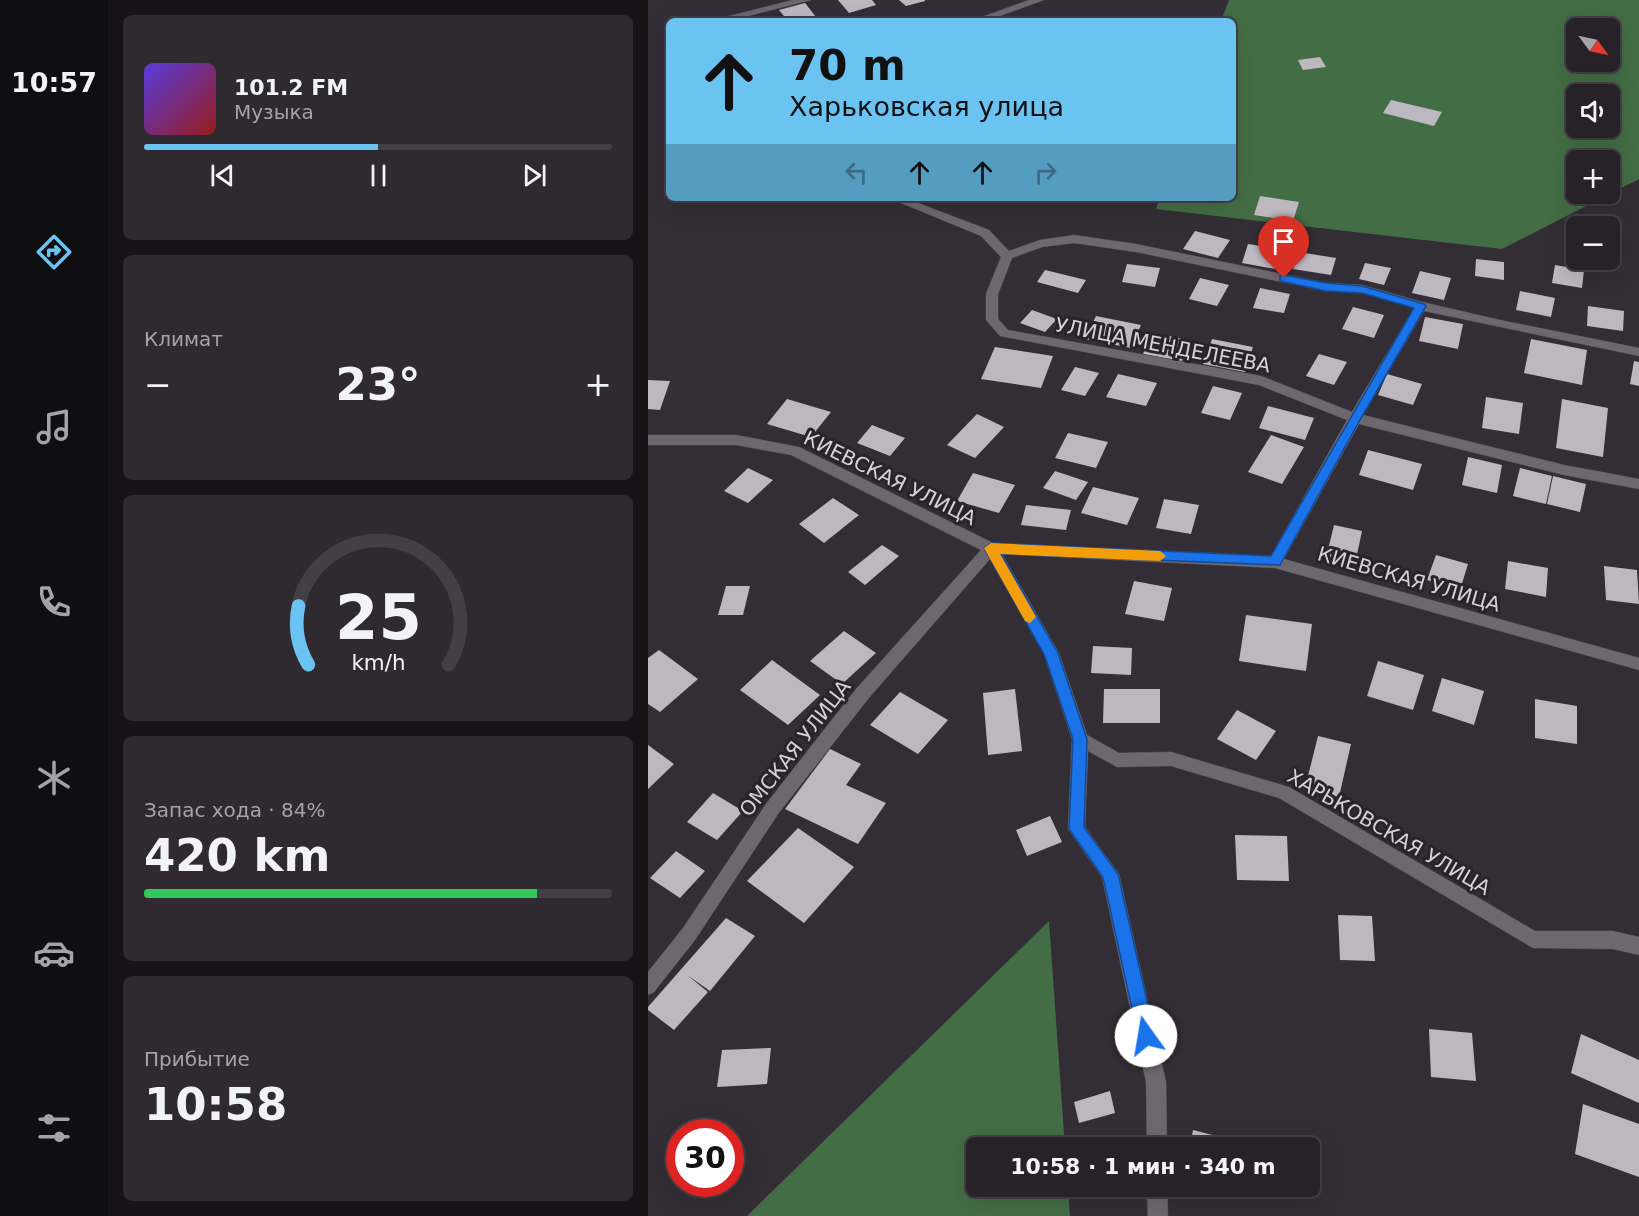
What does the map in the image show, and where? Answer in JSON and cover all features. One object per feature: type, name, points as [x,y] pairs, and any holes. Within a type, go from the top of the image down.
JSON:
[{"type":"street","points":[[728,18],[806,0]]},
{"type":"street","points":[[985,18],[1039,0]]},
{"type":"street","points":[[903,201],[985,233],[1007,255],[1040,244],[1074,239],[1136,248],[1326,287],[1362,290],[1420,306],[1564,339],[1639,352]]},
{"type":"street","name":"УЛИЦА МЕНДЕЛЕЕВА","points":[[1007,255],[992,294],[992,320],[1004,333],[1261,381],[1355,418],[1564,470],[1639,484]]},
{"type":"street","points":[[1275,562],[1420,306]]},
{"type":"street","name":"КИЕВСКАЯ УЛИЦА","points":[[648,440],[736,440],[794,452],[991,548],[1275,562],[1639,664]]},
{"type":"street","points":[[991,548],[1051,653],[1080,739],[1076,829],[1110,874],[1156,1082],[1157,1137]]},
{"type":"street","name":"ОМСКАЯ УЛИЦА","points":[[648,986],[689,934],[772,809],[862,694],[991,548]]},
{"type":"street","name":"ХАРЬКОВСКАЯ УЛИЦА","points":[[1080,739],[1117,760],[1172,759],[1283,792],[1533,939],[1613,940],[1639,946]]},
{"type":"street","points":[[1157,1197],[1158,1216]]},
{"type":"green space","points":[[1229,0],[1639,0],[1639,179],[1620,189],[1620,150],[1566,150],[1566,204],[1590,204],[1502,249],[1156,209],[1159,201],[1236,201],[1236,18],[1222,18]]},
{"type":"green space","points":[[1049,921],[1064,1137],[966,1137],[966,1197],[1069,1197],[1070,1216],[747,1216]]},
{"type":"building","points":[[838,0],[872,0],[876,5],[849,13]]},
{"type":"building","points":[[899,0],[925,0],[925,1],[906,6]]},
{"type":"building","points":[[805,3],[816,17],[786,18],[779,10]]},
{"type":"building","points":[[1320,57],[1326,67],[1303,70],[1298,60]]},
{"type":"building","points":[[1391,100],[1442,112],[1434,126],[1383,113]]},
{"type":"building","points":[[1260,196],[1299,202],[1293,221],[1254,215]]},
{"type":"building","points":[[1195,231],[1230,240],[1218,258],[1183,249]]},
{"type":"building","points":[[1248,244],[1281,249],[1275,269],[1242,263]]},
{"type":"building","points":[[1299,252],[1336,258],[1331,275],[1293,269]]},
{"type":"building","points":[[1476,259],[1504,262],[1504,280],[1475,276]]},
{"type":"building","points":[[1365,263],[1391,268],[1384,285],[1359,279]]},
{"type":"building","points":[[1127,264],[1160,268],[1155,287],[1122,282]]},
{"type":"building","points":[[1555,265],[1566,267],[1566,270],[1584,270],[1582,288],[1552,283]]},
{"type":"building","points":[[1045,270],[1086,280],[1078,293],[1037,282]]},
{"type":"building","points":[[1420,271],[1451,278],[1444,300],[1412,293]]},
{"type":"building","points":[[1200,278],[1229,285],[1217,306],[1189,299]]},
{"type":"building","points":[[1260,288],[1290,294],[1284,313],[1253,308]]},
{"type":"building","points":[[1520,291],[1555,298],[1551,317],[1516,310]]},
{"type":"building","points":[[1588,306],[1624,311],[1623,331],[1587,326]]},
{"type":"building","points":[[1353,307],[1384,315],[1374,338],[1342,329]]},
{"type":"building","points":[[1032,310],[1057,319],[1045,332],[1020,323]]},
{"type":"building","points":[[1096,316],[1141,325],[1131,348],[1085,339]]},
{"type":"building","points":[[1425,317],[1463,324],[1458,349],[1419,341]]},
{"type":"building","points":[[1152,333],[1190,340],[1182,361],[1143,354]]},
{"type":"building","points":[[1212,339],[1253,347],[1245,372],[1203,364]]},
{"type":"building","points":[[1531,339],[1587,350],[1582,385],[1524,373]]},
{"type":"building","points":[[995,347],[1053,356],[1041,388],[981,379]]},
{"type":"building","points":[[1319,354],[1347,362],[1334,385],[1306,376]]},
{"type":"building","points":[[1634,361],[1639,362],[1639,386],[1630,384]]},
{"type":"building","points":[[1075,367],[1099,373],[1085,396],[1061,390]]},
{"type":"building","points":[[1118,374],[1157,383],[1146,406],[1106,397]]},
{"type":"building","points":[[1387,374],[1422,384],[1413,405],[1378,395]]},
{"type":"building","points":[[648,380],[670,381],[660,410],[648,409]]},
{"type":"building","points":[[1213,386],[1242,393],[1230,420],[1201,413]]},
{"type":"building","points":[[1486,397],[1523,403],[1519,434],[1482,428]]},
{"type":"building","points":[[787,399],[831,412],[811,437],[767,424]]},
{"type":"building","points":[[1562,399],[1608,408],[1603,457],[1556,448]]},
{"type":"building","points":[[1268,406],[1314,418],[1305,440],[1259,428]]},
{"type":"building","points":[[977,414],[1004,427],[975,458],[947,445]]},
{"type":"building","points":[[872,425],[905,438],[890,456],[857,443]]},
{"type":"building","points":[[1068,433],[1108,442],[1096,468],[1055,458]]},
{"type":"building","points":[[1271,435],[1304,447],[1282,484],[1248,472]]},
{"type":"building","points":[[1368,450],[1422,464],[1413,490],[1359,475]]},
{"type":"building","points":[[1468,457],[1502,465],[1497,493],[1462,485]]},
{"type":"building","points":[[748,468],[773,480],[748,503],[724,491]]},
{"type":"building","points":[[1520,468],[1552,476],[1546,504],[1513,496]]},
{"type":"building","points":[[1055,471],[1088,482],[1076,500],[1043,488]]},
{"type":"building","points":[[973,473],[1015,485],[999,513],[957,501]]},
{"type":"building","points":[[1553,476],[1586,484],[1580,512],[1547,504]]},
{"type":"building","points":[[1093,487],[1139,498],[1127,525],[1081,513]]},
{"type":"building","points":[[833,498],[859,515],[824,543],[799,524]]},
{"type":"building","points":[[1164,499],[1199,505],[1191,534],[1156,528]]},
{"type":"building","points":[[1026,505],[1071,510],[1066,530],[1021,525]]},
{"type":"building","points":[[1334,525],[1362,531],[1355,564],[1326,558]]},
{"type":"building","points":[[882,545],[899,556],[865,585],[848,572]]},
{"type":"building","points":[[1436,555],[1468,564],[1460,590],[1427,580]]},
{"type":"building","points":[[1508,561],[1548,568],[1546,597],[1505,589]]},
{"type":"building","points":[[1604,566],[1637,570],[1639,604],[1606,600]]},
{"type":"building","points":[[1134,581],[1172,588],[1164,621],[1125,614]]},
{"type":"building","points":[[726,586],[750,586],[743,615],[718,615]]},
{"type":"building","points":[[1246,615],[1312,624],[1306,671],[1239,661]]},
{"type":"building","points":[[844,631],[876,653],[842,684],[810,661]]},
{"type":"building","points":[[1093,646],[1132,648],[1131,675],[1091,673]]},
{"type":"building","points":[[659,650],[698,679],[660,712],[648,704],[648,658]]},
{"type":"building","points":[[772,660],[820,695],[788,725],[740,690]]},
{"type":"building","points":[[1378,661],[1424,675],[1413,710],[1367,696]]},
{"type":"building","points":[[1442,678],[1484,691],[1474,725],[1432,711]]},
{"type":"building","points":[[1015,689],[1022,751],[988,755],[983,693]]},
{"type":"building","points":[[1104,689],[1160,689],[1160,723],[1103,723]]},
{"type":"building","points":[[900,692],[948,720],[918,754],[870,725]]},
{"type":"building","points":[[1535,699],[1577,706],[1577,744],[1535,738]]},
{"type":"building","points":[[1237,710],[1276,731],[1256,760],[1217,739]]},
{"type":"building","points":[[1318,736],[1351,744],[1339,797],[1305,788]]},
{"type":"building","points":[[648,745],[674,764],[648,789]]},
{"type":"building","points":[[830,749],[861,764],[846,785],[886,803],[858,844],[785,809]]},
{"type":"building","points":[[713,793],[743,811],[717,840],[687,822]]},
{"type":"building","points":[[1050,816],[1062,842],[1027,856],[1016,830]]},
{"type":"building","points":[[798,828],[854,867],[804,923],[747,881]]},
{"type":"building","points":[[1235,835],[1287,836],[1289,881],[1237,880]]},
{"type":"building","points":[[676,851],[705,871],[680,898],[650,878]]},
{"type":"building","points":[[1338,915],[1372,916],[1375,961],[1340,960]]},
{"type":"building","points":[[726,918],[755,936],[710,991],[687,975],[708,992],[674,1030],[648,1010],[648,1007]]},
{"type":"building","points":[[1429,1029],[1472,1033],[1476,1081],[1431,1077]]},
{"type":"building","points":[[1581,1034],[1639,1060],[1639,1103],[1571,1073]]},
{"type":"building","points":[[771,1048],[767,1084],[717,1087],[722,1050]]},
{"type":"building","points":[[1110,1091],[1115,1113],[1079,1123],[1074,1102]]},
{"type":"building","points":[[1583,1104],[1639,1124],[1639,1177],[1575,1154]]},
{"type":"building","points":[[1193,1130],[1221,1137],[1192,1137]]},
{"type":"slow traffic","points":[[1030,617],[991,548],[1160,556]]},
{"type":"route","points":[[1146,1036],[1110,874],[1076,829],[1080,739],[1051,653],[991,548],[1275,562],[1420,306],[1362,290],[1326,287],[1284,278]]}]
